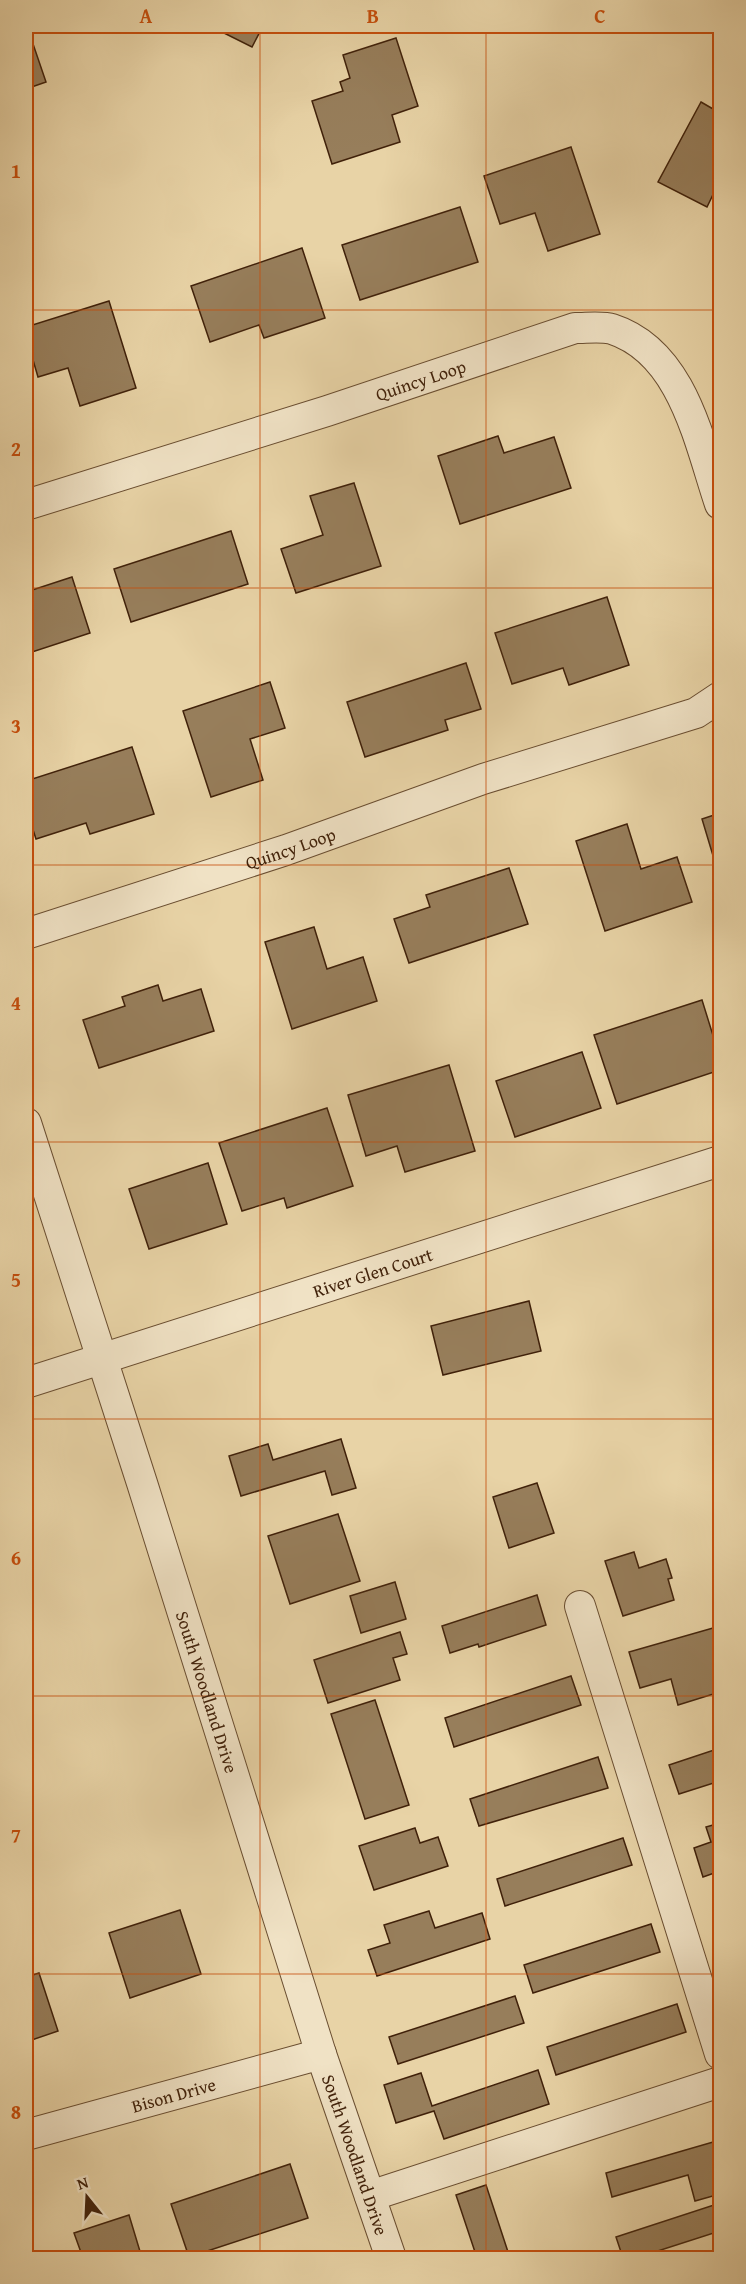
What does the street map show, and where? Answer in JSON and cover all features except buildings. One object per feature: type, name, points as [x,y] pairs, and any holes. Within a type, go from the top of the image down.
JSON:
[{"type":"street","name":"Quincy Loop","points":[[26,505],[327,411],[575,328],[610,328],[640,341],[666,367],[685,404],[720,504]]},
{"type":"street","name":"Quincy Loop","points":[[26,934],[286,850],[483,779],[696,713],[720,698]]},
{"type":"street","name":"South Woodland Drive","points":[[26,1123],[321,2054],[390,2259]]},
{"type":"street","name":"River Glen Court","points":[[26,1383],[720,1161]]},
{"type":"street","points":[[580,1606],[720,2054]]},
{"type":"street","name":"Bison Drive","points":[[26,2135],[321,2054]]},
{"type":"street","points":[[370,2196],[720,2082]]}]
